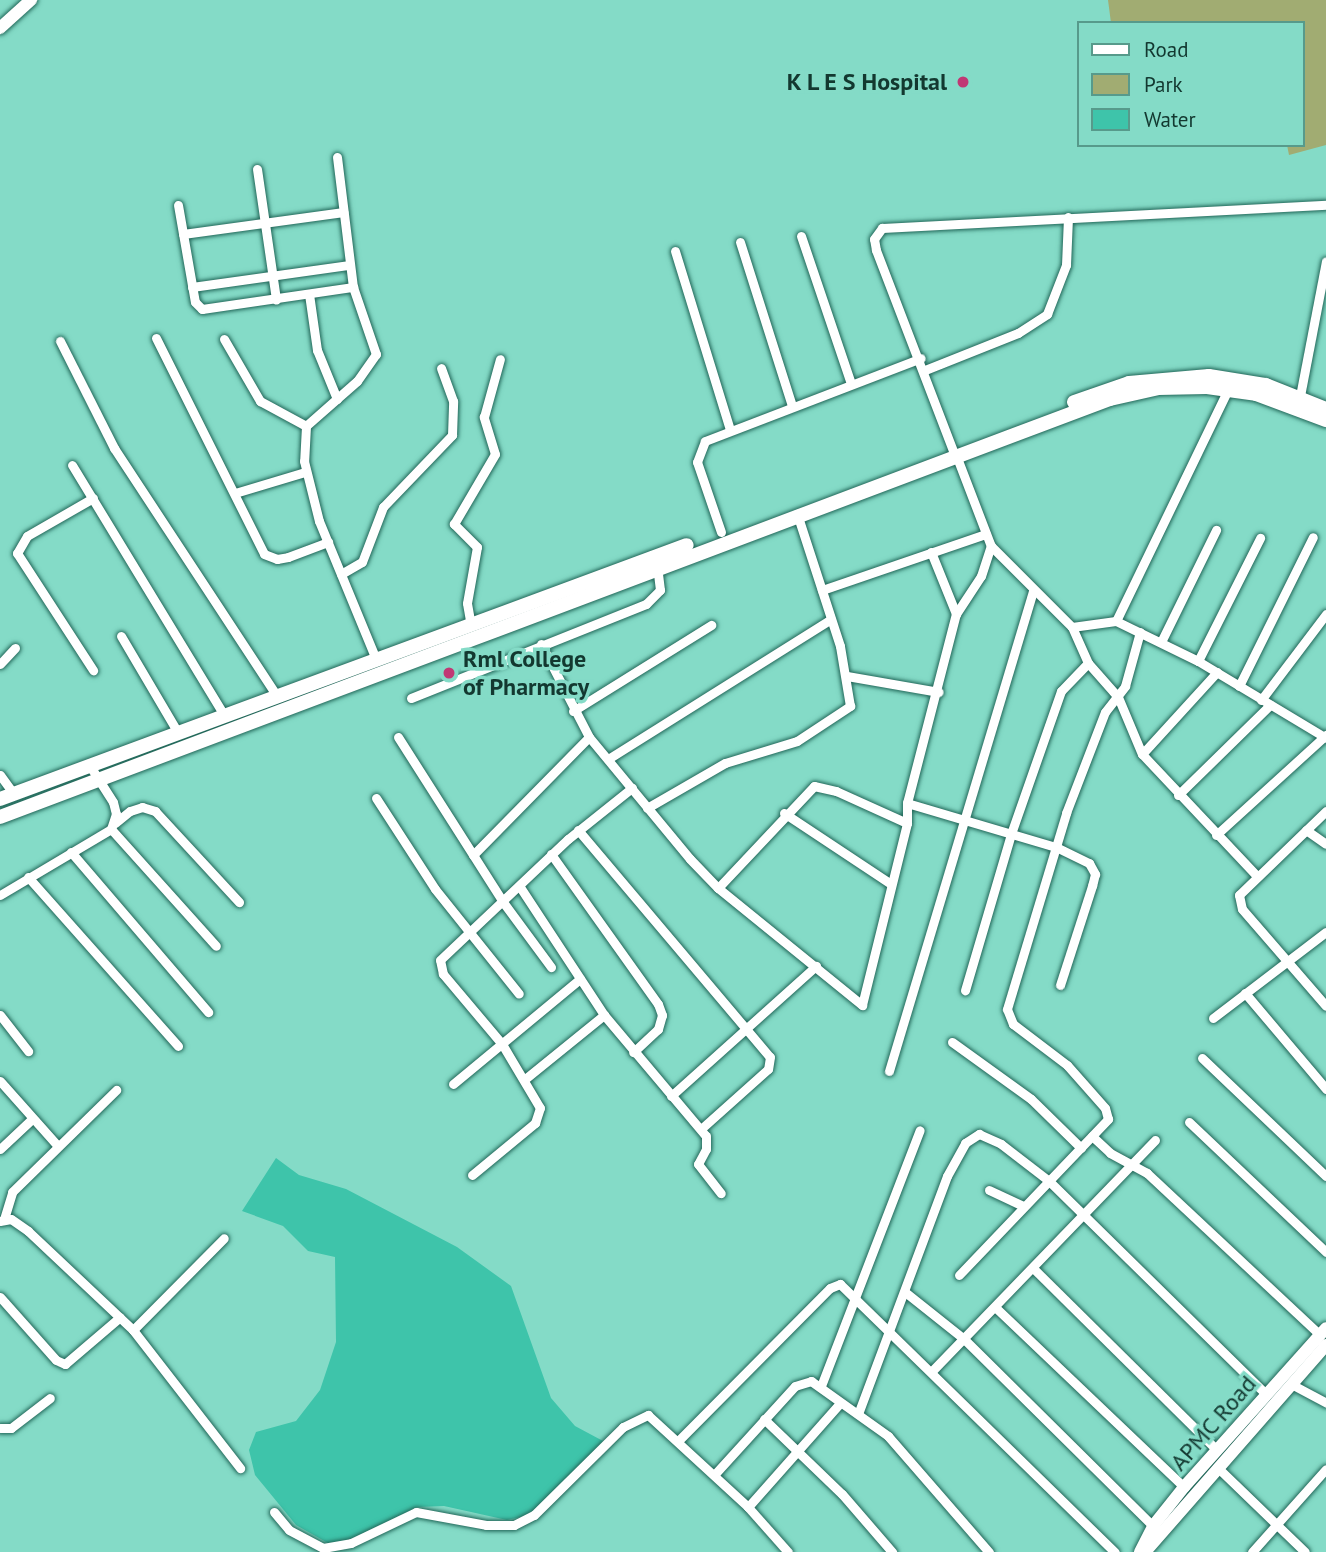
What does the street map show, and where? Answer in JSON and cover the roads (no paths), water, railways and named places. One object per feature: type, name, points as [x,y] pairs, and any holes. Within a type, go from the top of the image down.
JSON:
[{"type":"main road","points":[[0,799],[90,766],[180,738],[657,566],[954,453],[1105,390],[1150,379],[1189,375],[1232,378],[1300,396],[1326,409]]},
{"type":"main road","points":[[0,817],[98,779],[224,715],[722,532],[1131,393],[1158,388],[1228,389],[1266,396],[1326,420]]},
{"type":"street","points":[[0,28],[26,3]]},
{"type":"street","points":[[337,157],[353,287],[376,354],[357,381],[306,426],[305,472],[328,542],[376,659]]},
{"type":"street","points":[[257,169],[276,300]]},
{"type":"street","points":[[178,205],[192,287],[202,309],[353,287]]},
{"type":"street","points":[[1256,875],[1142,754],[1118,697],[1088,663],[1072,627],[1033,591],[991,546],[874,239],[882,228],[1326,205]]},
{"type":"street","points":[[183,234],[344,212]]},
{"type":"street","points":[[925,370],[1018,333],[1047,314],[1066,265],[1068,217]]},
{"type":"street","points":[[801,236],[851,384]]},
{"type":"street","points":[[740,242],[792,406]]},
{"type":"street","points":[[675,251],[730,430]]},
{"type":"street","points":[[1300,396],[1326,261]]},
{"type":"street","points":[[192,287],[349,265]]},
{"type":"street","points":[[309,294],[317,350],[337,399]]},
{"type":"street","points":[[156,338],[253,534],[270,558],[288,557],[328,542]]},
{"type":"street","points":[[225,339],[260,401],[306,426]]},
{"type":"street","points":[[60,341],[114,448],[277,696]]},
{"type":"street","points":[[722,532],[697,454],[705,442],[920,358]]},
{"type":"street","points":[[471,626],[467,603],[477,547],[454,524],[495,454],[484,417],[500,359]]},
{"type":"street","points":[[341,574],[362,562],[383,507],[452,435],[453,401],[442,368]]},
{"type":"street","points":[[1116,621],[1228,389]]},
{"type":"street","points":[[72,465],[224,715]]},
{"type":"street","points":[[235,493],[305,472]]},
{"type":"street","points":[[93,498],[27,536],[17,553],[93,670]]},
{"type":"street","points":[[647,808],[725,762],[782,747],[834,720],[850,706],[847,676],[797,514]]},
{"type":"street","points":[[1161,642],[1216,530]]},
{"type":"street","points":[[822,590],[986,534]]},
{"type":"street","points":[[1239,686],[1314,537]]},
{"type":"street","points":[[1198,661],[1260,538]]},
{"type":"street","points":[[541,644],[573,711],[589,737],[718,888],[862,1005],[907,823],[907,803],[939,692],[956,614],[981,576],[991,546]]},
{"type":"street","points":[[932,552],[956,614]]},
{"type":"street","points":[[411,698],[652,600],[662,582],[657,566]]},
{"type":"street","points":[[889,1071],[1033,591]]},
{"type":"street","points":[[1178,795],[1265,703],[1326,614]]},
{"type":"street","points":[[608,759],[831,620]]},
{"type":"street","points":[[1072,627],[1116,621],[1198,661],[1325,737],[1216,835]]},
{"type":"street","points":[[573,711],[710,625]]},
{"type":"street","points":[[960,1275],[1108,1119],[1105,1108],[1060,1058],[1013,1024],[1008,1014],[1056,847],[1089,748],[1105,712],[1118,697],[1140,632]]},
{"type":"street","points":[[121,636],[180,738]]},
{"type":"street","points":[[0,664],[15,648]]},
{"type":"street","points":[[965,990],[1011,834],[1061,691],[1088,663]]},
{"type":"street","points":[[1142,754],[1217,672]]},
{"type":"street","points":[[847,676],[939,692]]},
{"type":"street","points":[[398,737],[503,902],[551,968]]},
{"type":"street","points":[[473,855],[589,737]]},
{"type":"street","points":[[90,766],[113,802],[113,826],[216,946]]},
{"type":"street","points":[[0,775],[15,794]]},
{"type":"street","points":[[718,888],[807,789],[824,786],[907,823]]},
{"type":"street","points":[[472,1175],[539,1119],[540,1108],[526,1079],[502,1044],[440,967],[443,954],[520,887],[578,830],[632,788]]},
{"type":"street","points":[[376,798],[468,932],[519,994]]},
{"type":"street","points":[[907,803],[963,822],[1056,847],[1083,859],[1095,874],[1060,985]]},
{"type":"street","points":[[0,895],[142,807],[155,811],[239,902]]},
{"type":"street","points":[[1326,811],[1244,887],[1239,902],[1326,1006]]},
{"type":"street","points":[[784,814],[891,884]]},
{"type":"street","points":[[578,830],[746,1029],[771,1063],[701,1129]]},
{"type":"street","points":[[1306,830],[1326,844]]},
{"type":"street","points":[[71,852],[208,1012]]},
{"type":"street","points":[[551,854],[658,1004],[662,1015],[658,1030],[633,1052]]},
{"type":"street","points":[[28,877],[178,1046]]},
{"type":"street","points":[[520,887],[604,1015],[701,1129],[708,1142],[698,1164],[721,1193]]},
{"type":"street","points":[[1213,1018],[1326,932]]},
{"type":"street","points":[[671,1096],[816,966]]},
{"type":"street","points":[[453,1084],[580,979]]},
{"type":"street","points":[[1245,993],[1326,1088]]},
{"type":"street","points":[[0,1015],[28,1051]]},
{"type":"street","points":[[526,1079],[604,1015]]},
{"type":"street","points":[[952,1042],[1031,1099],[1081,1148]]},
{"type":"street","points":[[1202,1058],[1326,1176]]},
{"type":"street","points":[[1,1085],[58,1146]]},
{"type":"street","points":[[116,1090],[12,1192],[2,1220],[62,1260],[133,1330],[240,1468]]},
{"type":"street","points":[[0,1149],[32,1119]]},
{"type":"street","points":[[1189,1122],[1326,1252]]},
{"type":"street","points":[[821,1386],[920,1130]]},
{"type":"street","points":[[858,1414],[890,1336],[947,1176],[970,1137],[979,1134],[993,1139],[1049,1181],[1266,1394]]},
{"type":"street","points":[[1092,1136],[1147,1173],[1324,1336]]},
{"type":"street","points":[[932,1371],[1133,1166],[1155,1140]]},
{"type":"street","points":[[989,1190],[1024,1206]]},
{"type":"street","points":[[133,1330],[224,1238]]},
{"type":"street","points":[[1033,1268],[1216,1449]]},
{"type":"street","points":[[679,1440],[830,1288],[840,1284],[856,1296],[890,1336],[932,1371],[1029,1473],[1115,1552]]},
{"type":"street","points":[[905,1292],[964,1339],[1153,1526]]},
{"type":"street","points":[[0,1297],[65,1364],[120,1317]]},
{"type":"street","points":[[995,1307],[1184,1487]]},
{"type":"street","name":"APMC Road","points":[[1142,1552],[1291,1384],[1324,1336]]},
{"type":"street","name":"APMC Road","points":[[1142,1552],[1153,1526],[1216,1449],[1324,1336]]},
{"type":"street","points":[[714,1475],[802,1381],[821,1386],[910,1458],[989,1552]]},
{"type":"street","points":[[1291,1384],[1326,1403]]},
{"type":"street","points":[[0,1428],[11,1429],[50,1398]]},
{"type":"street","points":[[748,1507],[800,1452],[840,1404]]},
{"type":"street","points":[[274,1512],[289,1530],[323,1548],[351,1543],[416,1512],[486,1525],[514,1525],[534,1515],[638,1416],[654,1416],[748,1507],[788,1552]]},
{"type":"street","points":[[764,1419],[800,1452],[892,1552]]},
{"type":"street","points":[[1217,1467],[1306,1552]]},
{"type":"street","points":[[1252,1552],[1326,1469]]},
{"type":"water","points":[[276,1158],[299,1175],[346,1189],[457,1247],[511,1286],[551,1398],[575,1426],[603,1441],[534,1514],[507,1520],[444,1506],[417,1507],[335,1547],[296,1525],[255,1475],[249,1450],[256,1432],[296,1421],[320,1390],[336,1342],[335,1257],[308,1251],[283,1226],[242,1211]]},
{"type":"place","name":"K L E S Hospital","points":[[963,82]]},
{"type":"place","name":"Rml College of Pharmacy","points":[[449,673]]}]
